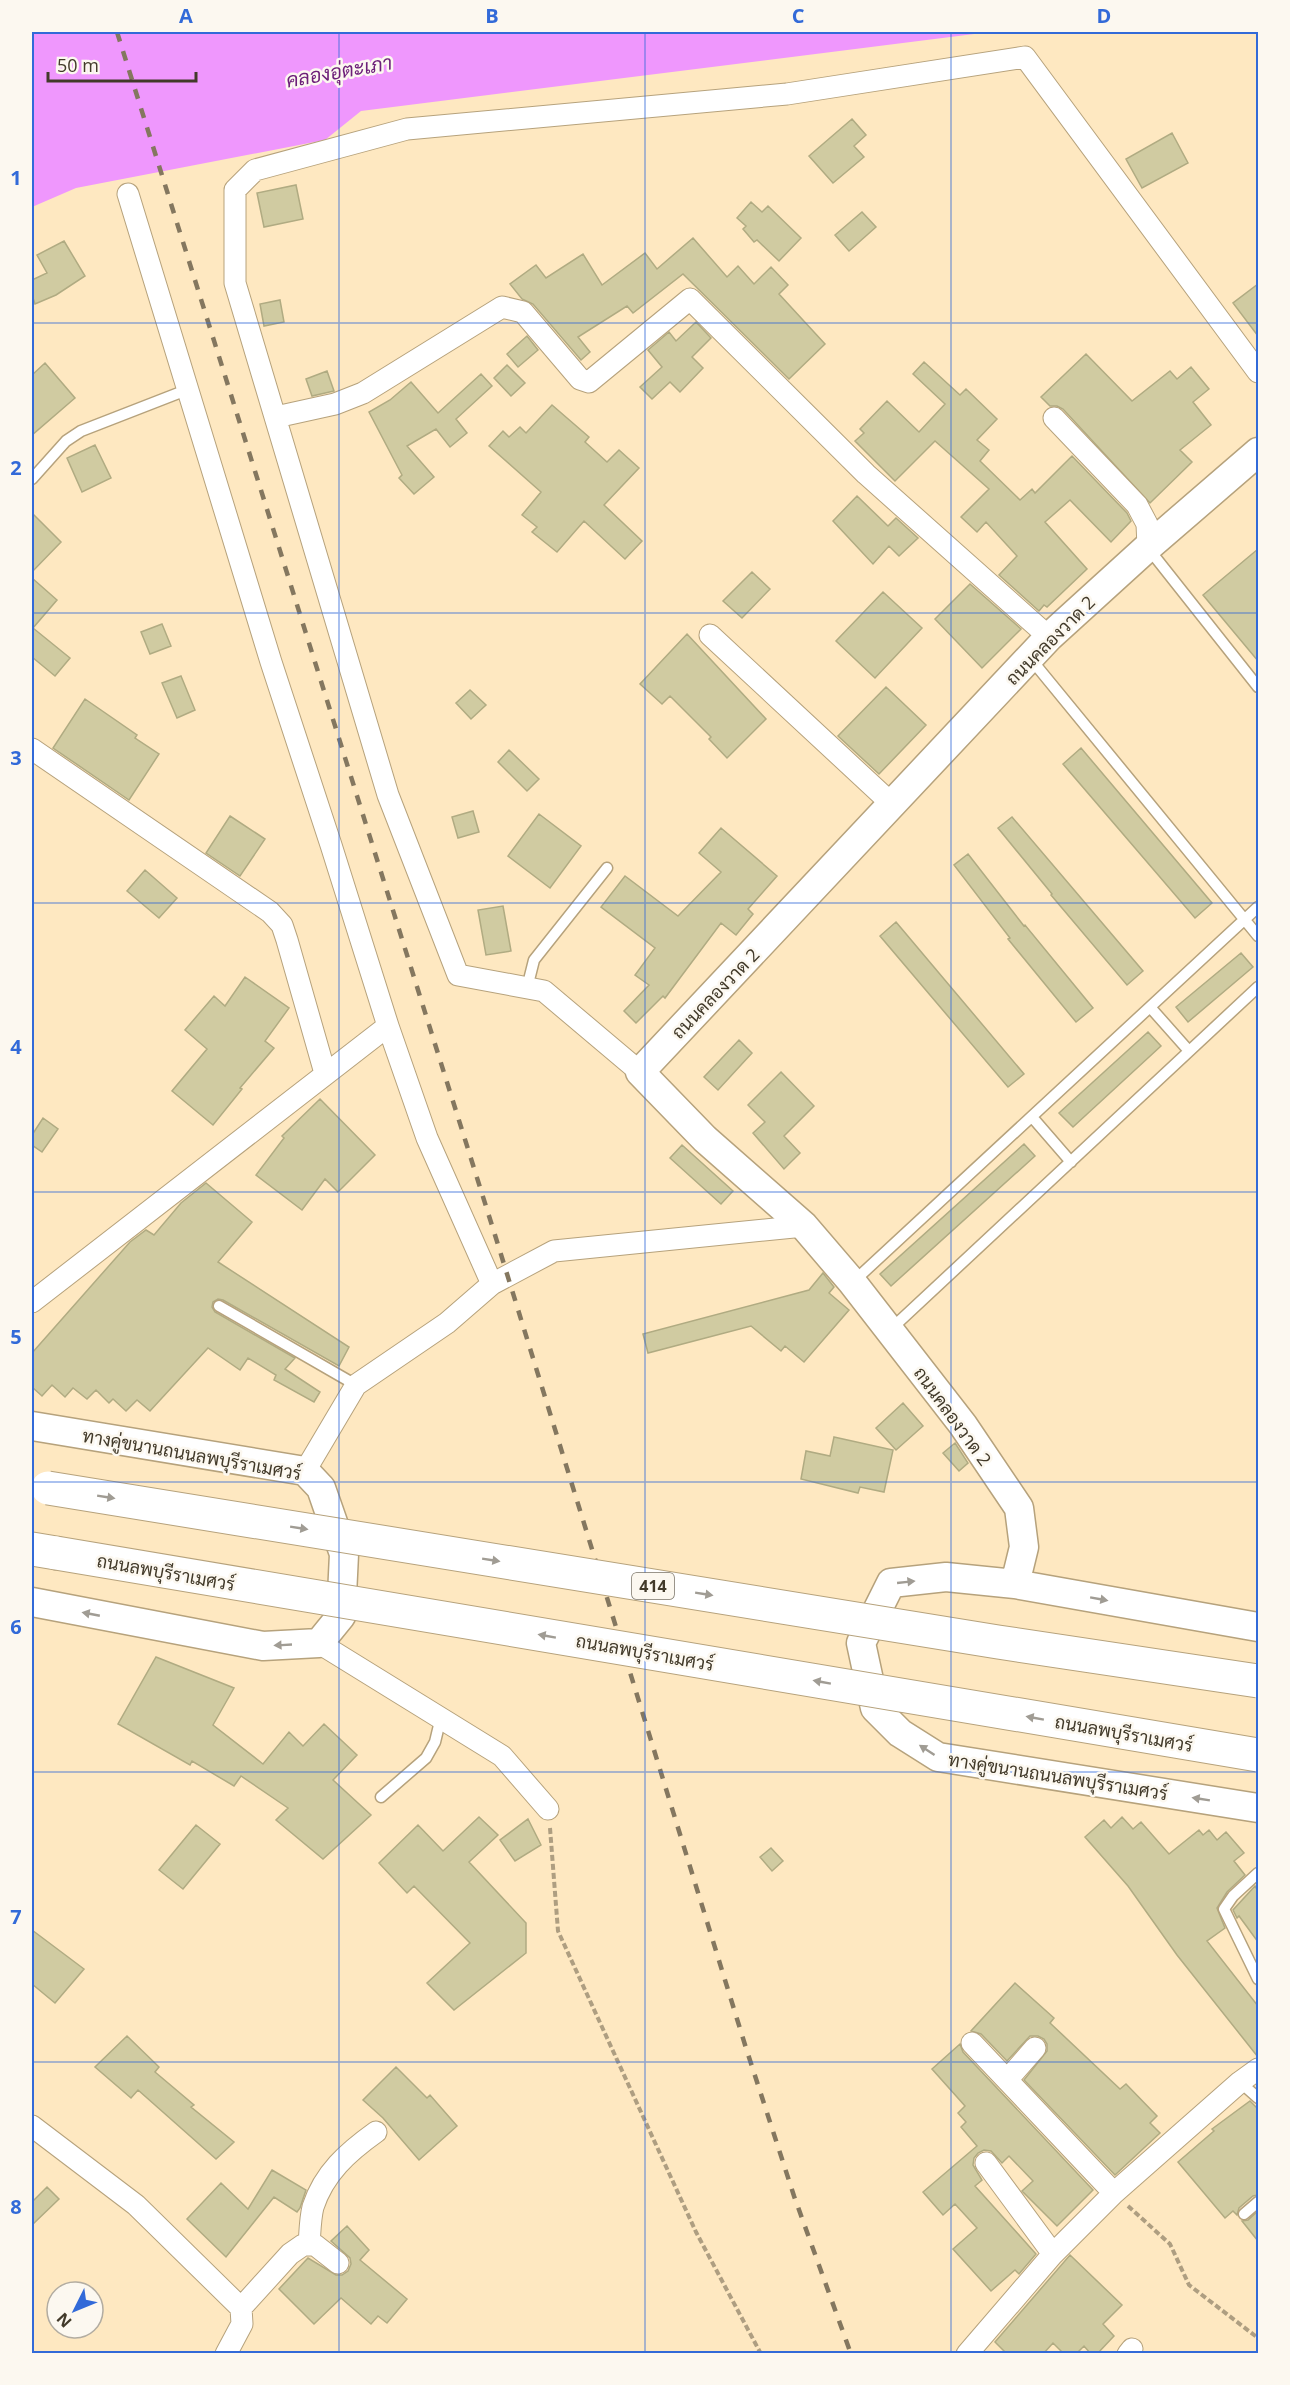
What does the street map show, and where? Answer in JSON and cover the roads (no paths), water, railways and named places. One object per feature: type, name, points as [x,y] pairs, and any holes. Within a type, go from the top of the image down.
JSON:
[{"type":"main road","name":"ถนนคลองวาด 2","points":[[1015,1584],[1024,1547],[1019,1508],[963,1425],[852,1282],[804,1226],[705,1139],[640,1072],[1039,647],[1258,452]]},
{"type":"main road","name":"ทางคู่ขนานถนนลพบุรีราเมศวร์","points":[[32,1426],[305,1471],[321,1488],[344,1554],[341,1616],[319,1643]]},
{"type":"main road","name":"414","points":[[40,1486],[998,1642],[1258,1681]]},
{"type":"main road","name":"ถนนลพบุรีราเมศวร์","points":[[44,1551],[1258,1755]]},
{"type":"main road","name":"ทางคู่ขนานถนนลพบุรีราเมศวร์","points":[[1258,1627],[1015,1584],[946,1578],[891,1583],[861,1643],[875,1708],[900,1733],[938,1757],[1258,1808]]},
{"type":"main road","points":[[32,1602],[263,1646],[319,1643]]},
{"type":"street","points":[[640,1072],[543,991],[458,975],[388,795],[236,283],[235,190],[255,170],[407,129],[787,94],[1025,57],[1258,372]]},
{"type":"street","points":[[128,194],[271,662],[332,845],[388,1026],[427,1138],[492,1284]]},
{"type":"street","points":[[276,417],[335,404],[363,393],[502,307],[523,312],[580,379],[590,382],[690,299],[1039,647]]},
{"type":"street","points":[[1054,418],[1137,505],[1147,524],[1148,548]]},
{"type":"street","points":[[710,635],[893,805]]},
{"type":"street","points":[[32,749],[270,912],[282,925],[325,1073]]},
{"type":"street","points":[[32,1302],[388,1026]]},
{"type":"street","points":[[305,1471],[356,1385],[447,1323],[492,1284],[554,1251],[804,1226]]},
{"type":"street","points":[[319,1643],[502,1756],[548,1809]]},
{"type":"street","points":[[972,2043],[1114,2193]]},
{"type":"street","points":[[1007,2080],[1035,2048]]},
{"type":"street","points":[[967,2354],[1053,2254],[1114,2193],[1240,2082],[1258,2069]]},
{"type":"street","points":[[32,2126],[136,2205],[241,2308],[242,2324],[226,2354]]},
{"type":"street","points":[[309,2245],[313,2208],[334,2168],[351,2149],[376,2132]]},
{"type":"street","points":[[986,2163],[1053,2254]]},
{"type":"street","points":[[241,2308],[290,2254],[303,2245],[315,2245],[338,2263]]},
{"type":"lane","points":[[32,479],[66,441],[81,431],[189,389]]},
{"type":"lane","points":[[1148,548],[1258,687]]},
{"type":"lane","points":[[1039,647],[1258,936]]},
{"type":"lane","points":[[527,988],[534,960],[607,868]]},
{"type":"lane","points":[[852,1282],[1258,907]]},
{"type":"lane","points":[[890,1330],[1258,987]]},
{"type":"lane","points":[[1150,1007],[1189,1051]]},
{"type":"lane","points":[[1032,1117],[1071,1162]]},
{"type":"lane","points":[[219,1306],[356,1385]]},
{"type":"lane","points":[[381,1797],[426,1758],[435,1742],[441,1717]]},
{"type":"lane","points":[[1258,1873],[1233,1896],[1224,1909],[1258,1979]]},
{"type":"lane","points":[[1240,2082],[1258,2098]]},
{"type":"lane","points":[[1244,2214],[1258,2202]]},
{"type":"water","name":"คลองอุ่ตะเภา","points":[[32,32],[990,32],[361,111],[325,140],[76,188],[32,207]]},
{"type":"railway","points":[[117,32],[495,1235],[746,2048],[794,2196],[851,2354]]}]
